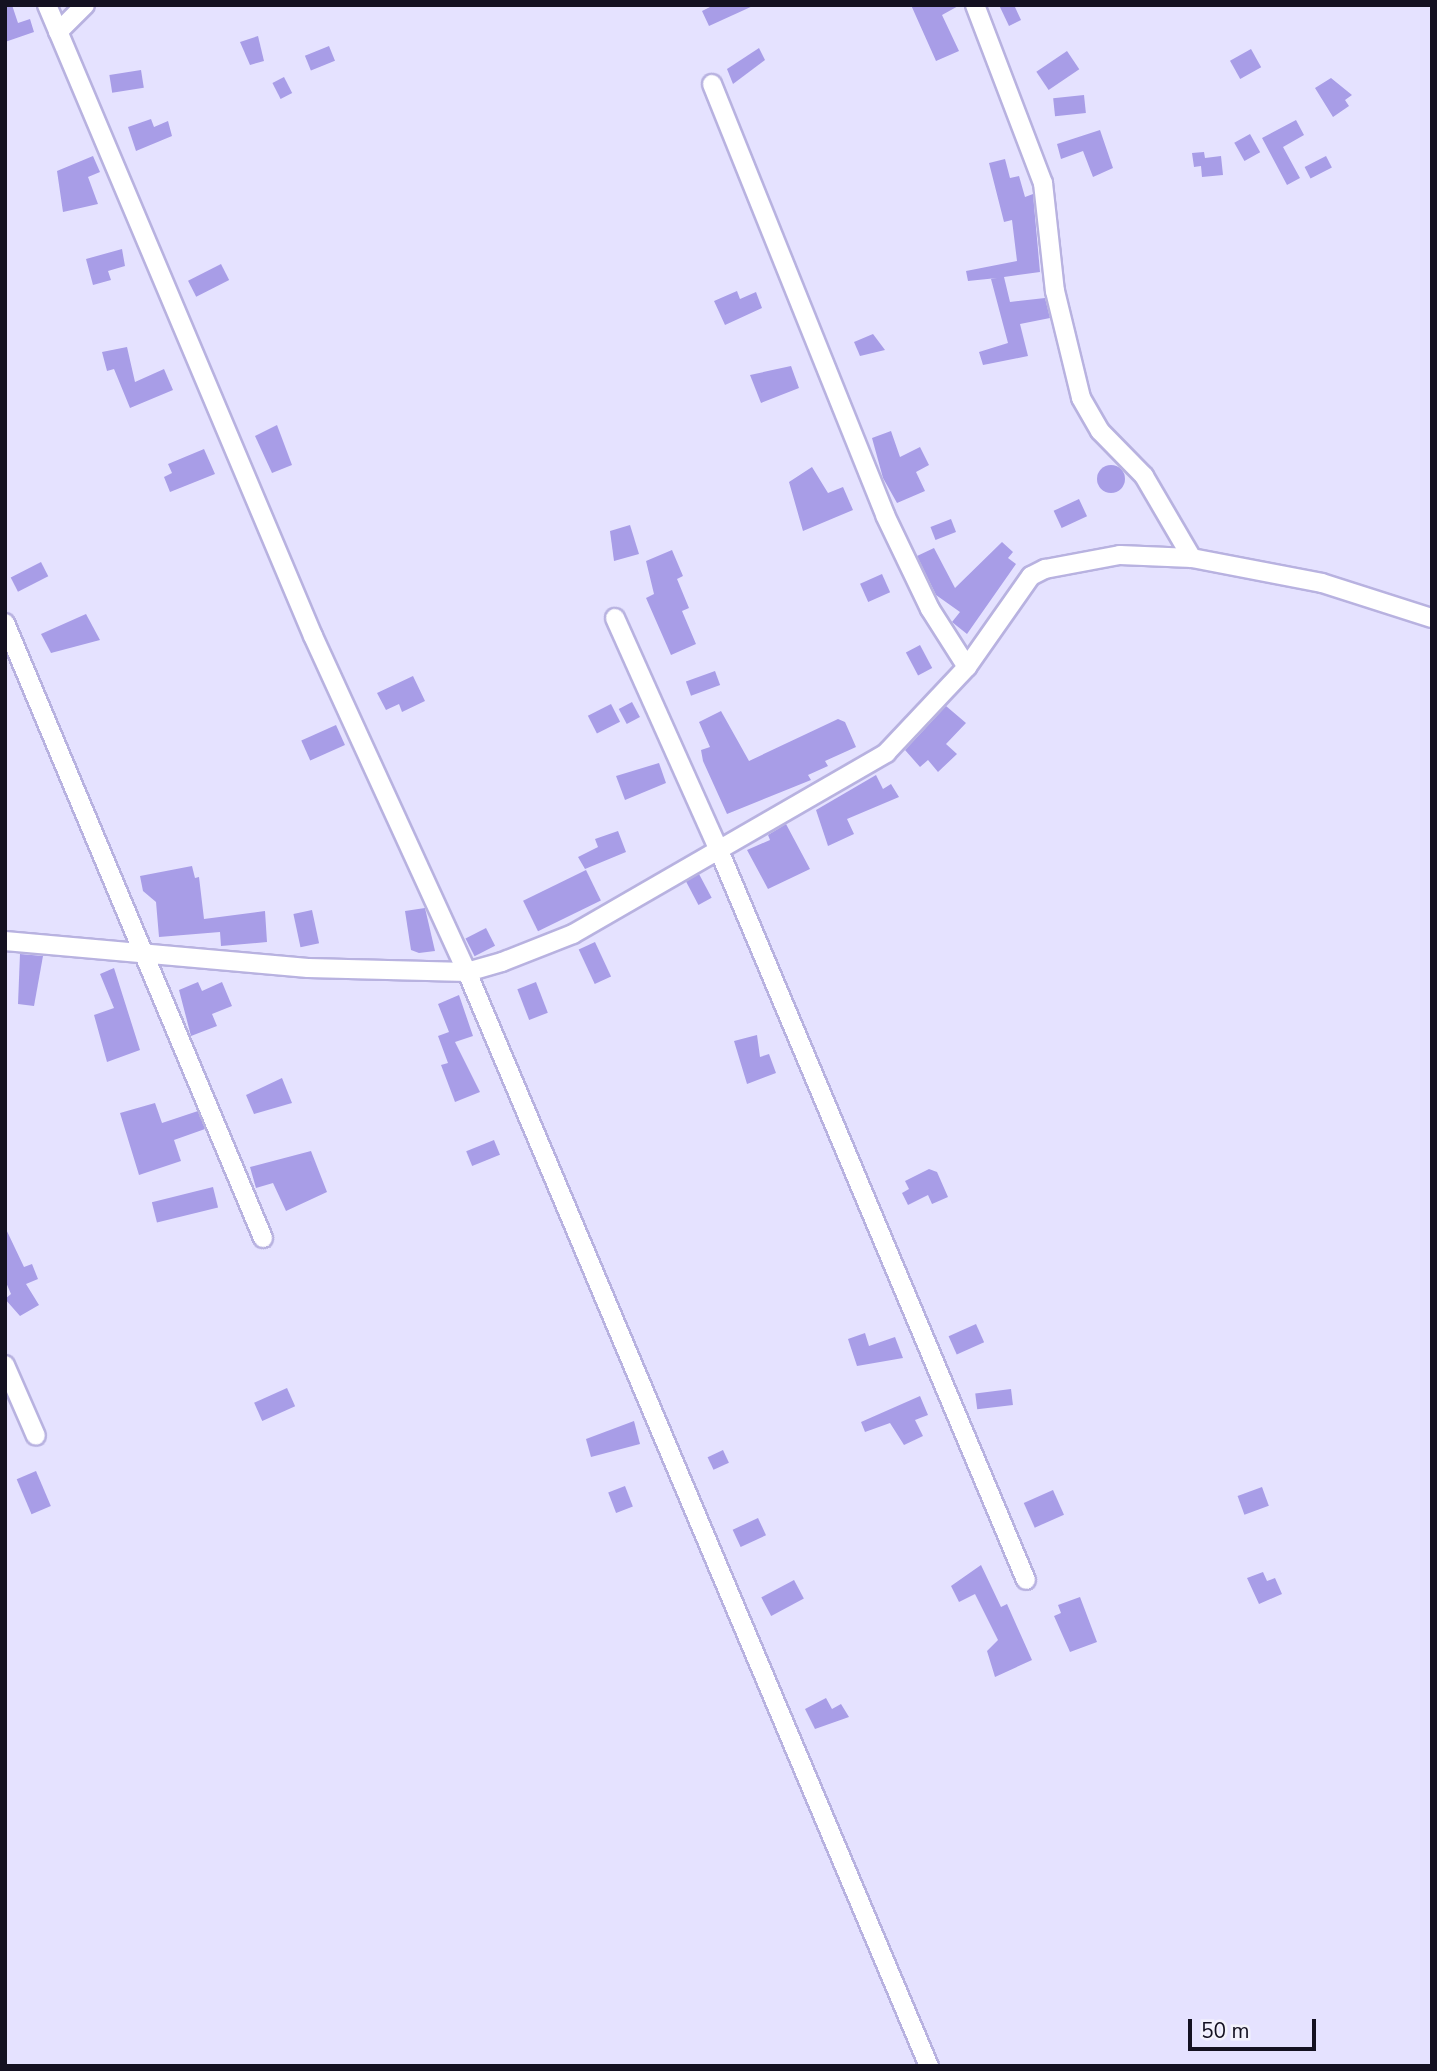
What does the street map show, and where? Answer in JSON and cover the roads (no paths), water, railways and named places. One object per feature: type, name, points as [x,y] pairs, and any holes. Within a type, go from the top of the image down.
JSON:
[{"type":"street","points":[[47,5],[313,636],[467,972],[929,2066]]},
{"type":"street","points":[[58,32],[85,5]]},
{"type":"street","points":[[975,5],[1043,183],[1055,290],[1081,398],[1100,430],[1144,476],[1192,558]]},
{"type":"street","points":[[712,84],[806,330],[885,515],[930,609],[967,667]]},
{"type":"street","points":[[5,941],[308,968],[467,972],[563,939],[886,753],[967,667],[1031,576],[1045,569],[1120,555],[1192,558],[1322,583],[1432,618]]},
{"type":"street","points":[[615,618],[718,848],[1026,1580]]},
{"type":"street","points":[[5,623],[263,1238]]},
{"type":"street","points":[[5,1365],[36,1436]]}]
